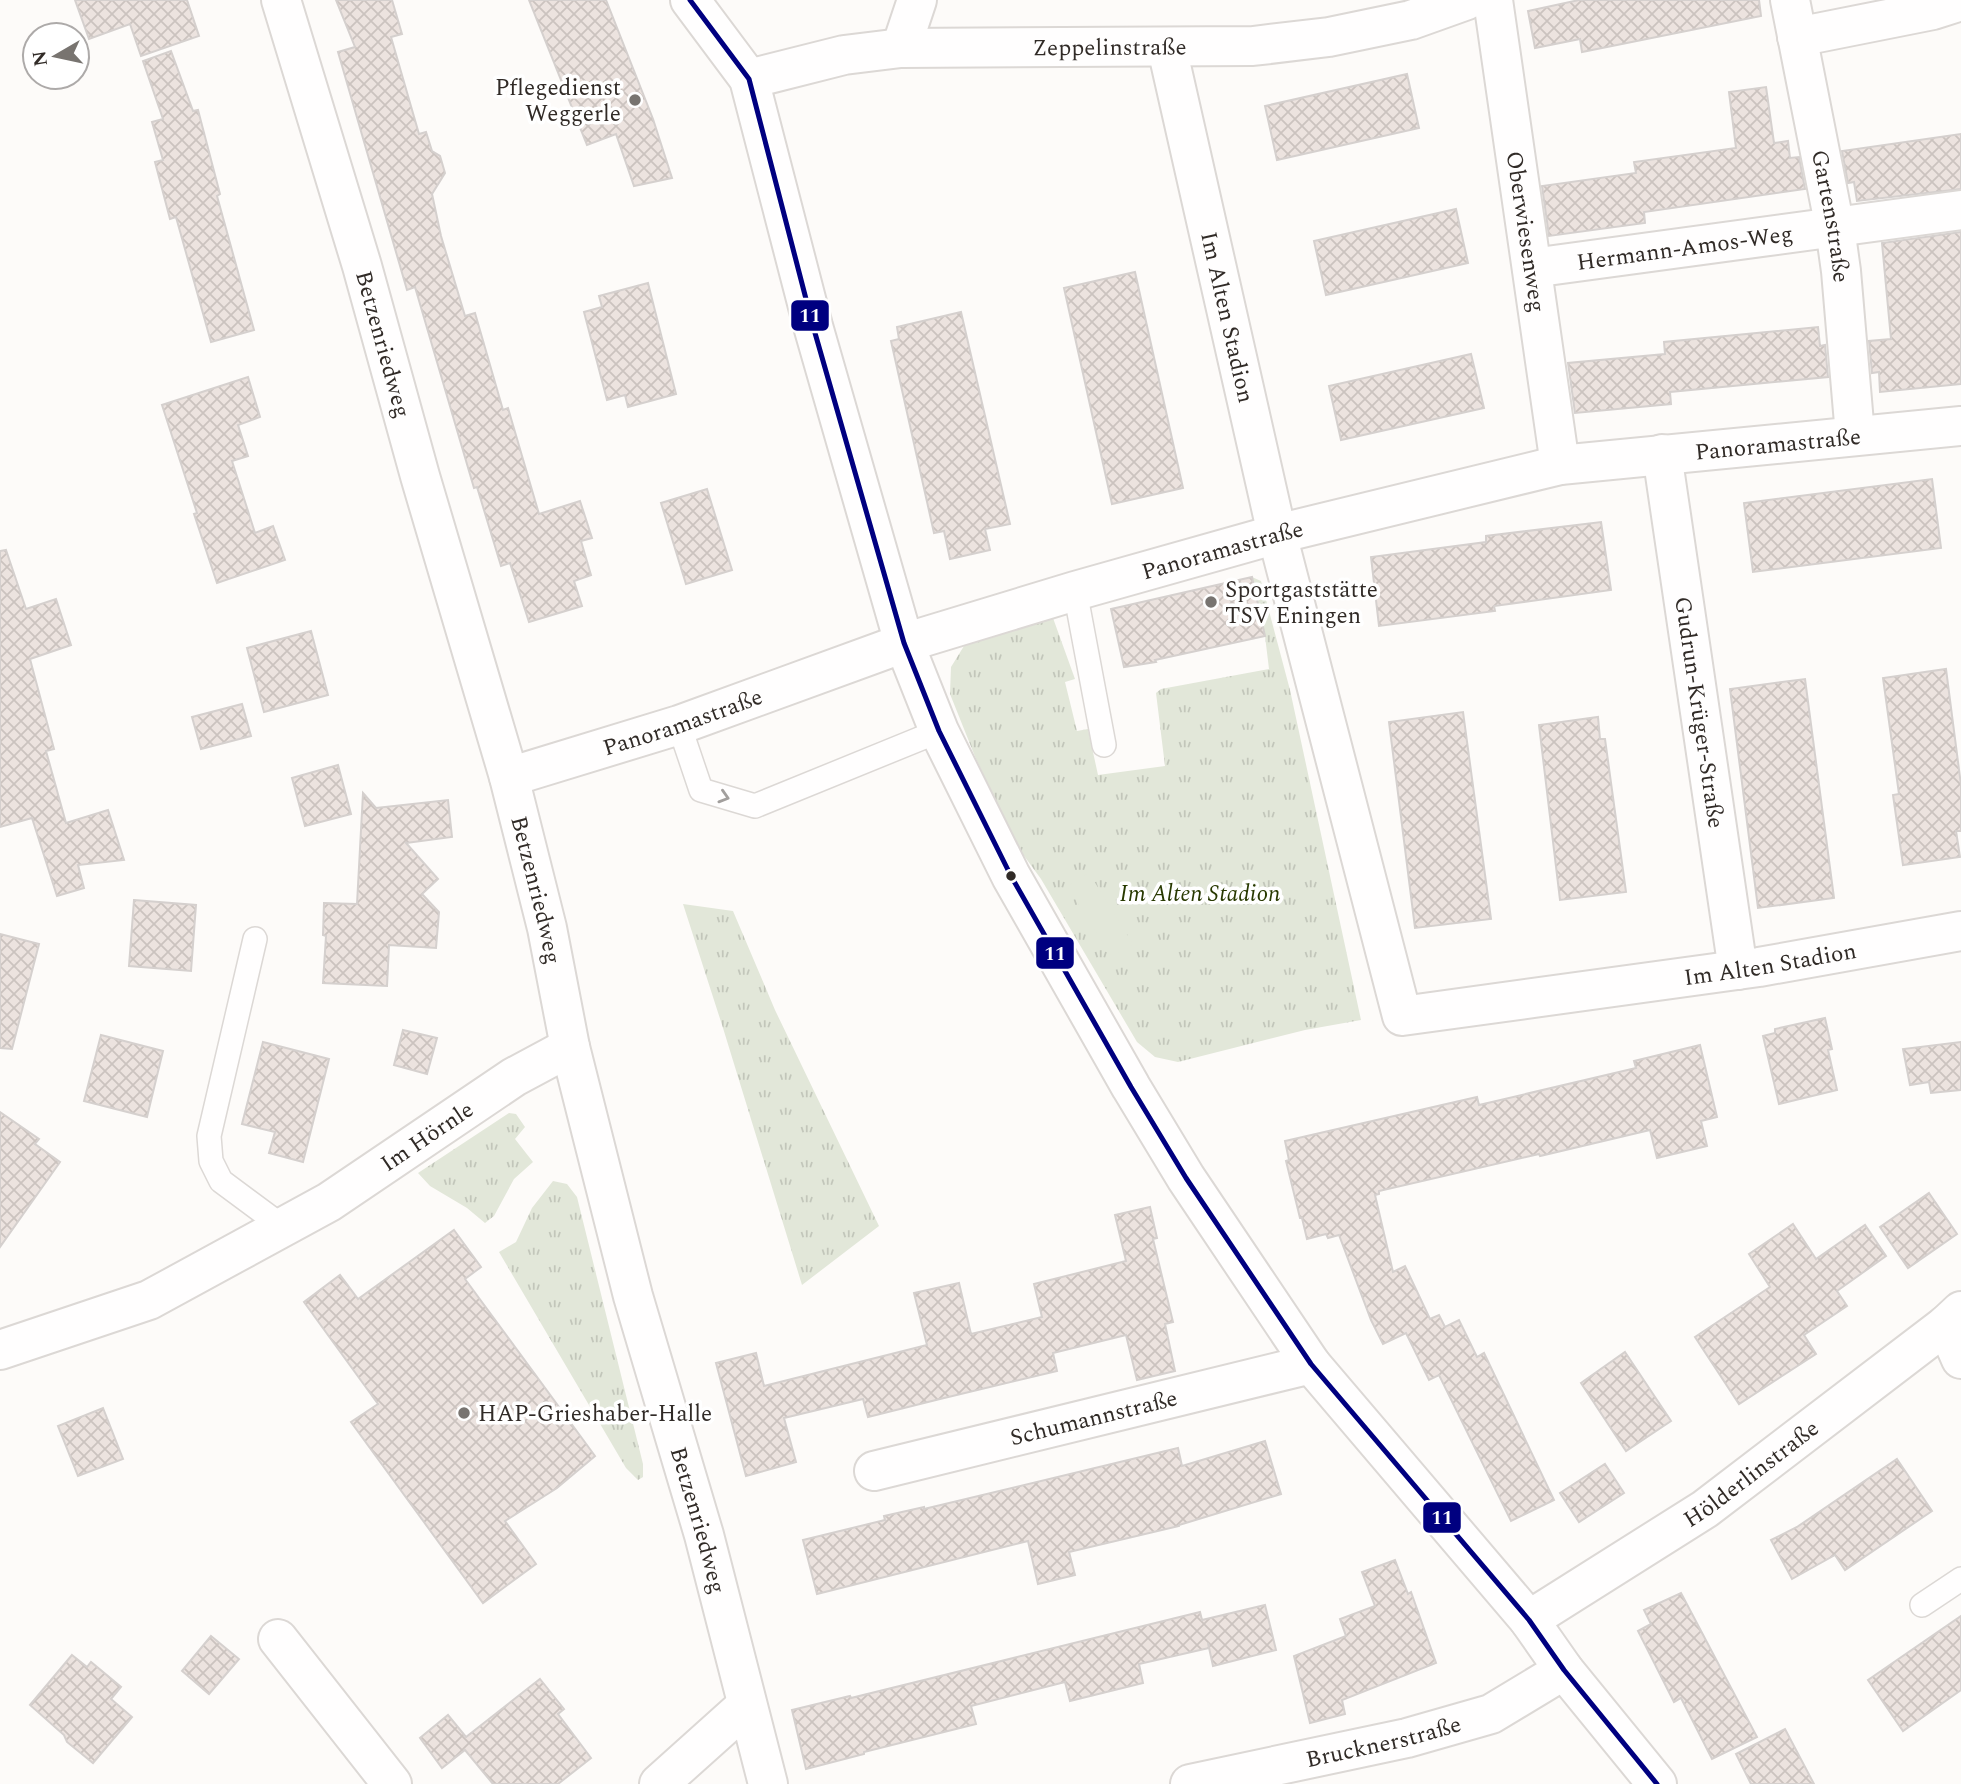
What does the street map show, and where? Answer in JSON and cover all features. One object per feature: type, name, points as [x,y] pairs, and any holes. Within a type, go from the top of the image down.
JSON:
[{"type":"street","name":"Betzenriedweg","points":[[281,0],[362,266],[509,777],[547,928],[570,1048],[633,1296],[704,1535],[768,1784]]},
{"type":"street","points":[[690,0],[749,79],[813,326],[904,643],[939,731],[1011,876],[1186,1178],[1311,1364],[1529,1620],[1564,1670],[1657,1784]]},
{"type":"street","points":[[901,48],[917,0]]},
{"type":"street","name":"Zeppelinstraße","points":[[749,79],[844,55],[901,48],[1253,46],[1329,37],[1411,20],[1467,0]]},
{"type":"street","name":"Oberwiesenweg","points":[[1493,0],[1560,465]]},
{"type":"street","name":"Gartenstraße","points":[[1790,0],[1835,228],[1845,305],[1855,435]]},
{"type":"street","points":[[1797,37],[1933,10],[1961,1]]},
{"type":"street","name":"Im Alten Stadion","points":[[1167,47],[1277,534],[1402,1016],[1738,970],[1961,931]]},
{"type":"street","name":"Hermann-Amos-Weg","points":[[1532,268],[1961,210]]},
{"type":"street","name":"Panoramastraße","points":[[509,777],[679,725],[904,643],[1075,592],[1277,534],[1560,465],[1961,426]]},
{"type":"street","name":"Gudrun-Krüger-Straße","points":[[1662,454],[1738,970]]},
{"type":"street","name":"Im Hörnle","points":[[0,1350],[149,1300],[330,1202],[514,1077],[570,1048]]},
{"type":"street","name":"Hölderlinstraße","points":[[1529,1620],[1705,1509],[1956,1332]]},
{"type":"street","name":"Schumannstraße","points":[[874,1471],[1311,1364]]},
{"type":"street","points":[[278,1639],[391,1784]]},
{"type":"street","name":"Brucknerstraße","points":[[1190,1784],[1407,1738],[1492,1714],[1564,1670]]},
{"type":"street","points":[[659,1784],[747,1705]]},
{"type":"lane","points":[[1075,592],[1104,745]]},
{"type":"lane","points":[[679,725],[701,790],[755,806],[939,731]]},
{"type":"lane","points":[[255,939],[209,1136],[211,1161],[221,1181],[283,1227]]},
{"type":"lane","points":[[1922,1605],[1961,1579]]},
{"type":"green space","name":"Im Alten Stadion","points":[[1252,577],[1261,581],[1290,690],[1361,1020],[1305,1030],[1178,1062],[1155,1057],[1137,1042],[1041,879],[1019,849],[976,759],[950,694],[951,667],[964,646],[1053,618],[1075,679],[1065,682],[1077,731],[1088,729],[1098,775],[1165,766],[1156,693],[1161,689],[1269,669]]},
{"type":"green space","points":[[1089,873],[1133,944],[1112,957],[1067,886]]},
{"type":"green space","points":[[683,904],[733,911],[775,1010],[879,1226],[802,1285],[723,1028]]},
{"type":"green space","points":[[509,1113],[516,1114],[525,1127],[515,1139],[533,1162],[514,1179],[494,1216],[485,1223],[467,1208],[430,1186],[418,1173]]},
{"type":"green space","points":[[553,1181],[567,1184],[577,1197],[643,1464],[643,1477],[638,1480],[626,1468],[499,1252],[516,1242],[532,1208]]},
{"type":"building","points":[[75,0],[187,0],[199,36],[141,56],[130,24],[91,38],[91,21],[83,21]]},
{"type":"building","points":[[336,0],[392,0],[402,34],[391,37],[419,134],[426,132],[432,151],[440,156],[445,173],[432,194],[441,236],[465,316],[475,313],[503,410],[508,408],[539,514],[580,501],[592,538],[581,541],[591,575],[574,581],[582,606],[529,622],[510,563],[501,566],[477,487],[474,488],[415,287],[407,290],[338,52],[355,47]]},
{"type":"building","points":[[529,0],[606,0],[653,119],[672,178],[634,186],[616,134],[587,145]]},
{"type":"building","points":[[1579,0],[1759,0],[1761,16],[1582,52],[1580,39],[1535,48],[1528,11]]},
{"type":"building","points":[[171,51],[193,111],[198,110],[220,194],[217,196],[254,330],[211,342],[176,217],[170,219],[155,162],[163,160],[152,122],[163,119],[143,61]]},
{"type":"building","points":[[1407,74],[1419,128],[1277,160],[1265,106]]},
{"type":"building","points":[[1766,87],[1774,143],[1788,141],[1790,158],[1799,157],[1805,189],[1644,212],[1645,223],[1549,236],[1542,186],[1636,173],[1634,162],[1736,148],[1729,92]]},
{"type":"building","points":[[1961,134],[1961,189],[1857,201],[1854,182],[1848,183],[1842,151]]},
{"type":"building","points":[[1456,209],[1468,263],[1326,295],[1314,241]]},
{"type":"building","points":[[1961,232],[1961,384],[1880,392],[1879,372],[1872,373],[1869,341],[1891,339],[1882,243]]},
{"type":"building","points":[[1135,272],[1183,488],[1112,504],[1064,288]]},
{"type":"building","points":[[648,283],[676,394],[628,407],[625,395],[607,400],[584,312],[602,307],[599,296]]},
{"type":"building","points":[[961,312],[1010,524],[985,529],[990,550],[950,559],[944,531],[934,533],[891,341],[899,339],[897,327]]},
{"type":"building","points":[[1818,327],[1820,346],[1825,345],[1828,377],[1670,392],[1671,404],[1575,413],[1568,363],[1665,354],[1664,342]]},
{"type":"building","points":[[1471,354],[1484,408],[1341,440],[1329,386]]},
{"type":"building","points":[[248,377],[260,417],[238,425],[248,456],[232,461],[255,533],[273,526],[285,560],[217,583],[162,405]]},
{"type":"building","points":[[1932,479],[1941,548],[1753,572],[1744,503]]},
{"type":"building","points":[[707,489],[732,570],[686,584],[661,503]]},
{"type":"building","points":[[1601,522],[1611,590],[1494,606],[1495,611],[1379,626],[1371,557],[1486,542],[1486,536]]},
{"type":"building","points":[[6,550],[26,609],[56,599],[71,645],[30,659],[54,749],[46,751],[66,823],[108,810],[124,860],[78,865],[84,888],[57,896],[32,818],[0,827],[0,551]]},
{"type":"building","points":[[1252,577],[1265,636],[1124,667],[1111,609]]},
{"type":"building","points":[[311,631],[328,695],[264,712],[247,648]]},
{"type":"building","points":[[1946,669],[1961,785],[1961,831],[1956,831],[1960,857],[1903,865],[1893,795],[1899,794],[1883,678]]},
{"type":"building","points":[[1805,679],[1834,898],[1758,908],[1730,689]]},
{"type":"building","points":[[242,704],[251,736],[201,749],[192,717]]},
{"type":"building","points":[[1463,712],[1491,919],[1415,928],[1389,722]]},
{"type":"building","points":[[1598,717],[1600,739],[1605,739],[1626,892],[1560,900],[1539,725]]},
{"type":"building","points":[[338,765],[351,814],[305,826],[292,778]]},
{"type":"building","points":[[363,793],[376,808],[448,800],[452,837],[406,843],[438,879],[422,894],[439,912],[436,948],[389,945],[387,986],[323,983],[326,936],[323,935],[324,903],[357,904]]},
{"type":"building","points":[[134,900],[196,905],[191,971],[129,966]]},
{"type":"building","points":[[0,934],[39,944],[12,1049],[0,1048]]},
{"type":"building","points":[[1825,1018],[1832,1049],[1828,1050],[1837,1090],[1779,1104],[1763,1036],[1775,1033],[1775,1029]]},
{"type":"building","points":[[403,1030],[437,1038],[427,1074],[394,1065]]},
{"type":"building","points":[[101,1035],[163,1051],[147,1117],[84,1101]]},
{"type":"building","points":[[263,1042],[329,1059],[303,1162],[269,1153],[275,1132],[242,1124]]},
{"type":"building","points":[[1961,1042],[1961,1090],[1931,1093],[1929,1082],[1910,1085],[1903,1049]]},
{"type":"building","points":[[1700,1045],[1717,1117],[1701,1121],[1707,1146],[1657,1158],[1650,1130],[1379,1191],[1379,1194],[1375,1195],[1393,1272],[1405,1266],[1430,1319],[1439,1315],[1445,1327],[1459,1320],[1477,1357],[1484,1353],[1554,1500],[1511,1521],[1439,1375],[1429,1380],[1406,1333],[1383,1344],[1371,1320],[1339,1235],[1328,1238],[1326,1234],[1307,1239],[1286,1161],[1289,1160],[1285,1141],[1477,1097],[1479,1105],[1636,1068],[1634,1061]]},
{"type":"building","points":[[0,1112],[39,1139],[35,1144],[60,1162],[0,1247]]},
{"type":"building","points":[[1929,1193],[1957,1234],[1908,1268],[1880,1227]]},
{"type":"building","points":[[1150,1207],[1157,1238],[1153,1239],[1173,1322],[1165,1324],[1175,1371],[1137,1380],[1126,1335],[1053,1353],[1057,1371],[868,1417],[863,1399],[784,1418],[796,1462],[746,1476],[716,1363],[756,1353],[764,1386],[927,1345],[914,1293],[959,1283],[971,1334],[1042,1317],[1034,1284],[1126,1261],[1115,1215]]},
{"type":"building","points":[[1793,1224],[1816,1259],[1865,1225],[1886,1256],[1837,1291],[1847,1306],[1804,1335],[1816,1354],[1739,1404],[1695,1337],[1770,1287],[1749,1254]]},
{"type":"building","name":"HAP-Grieshaber-Halle","points":[[454,1230],[481,1267],[465,1279],[595,1456],[557,1488],[505,1521],[536,1564],[483,1603],[351,1422],[378,1404],[304,1302],[340,1275],[358,1299]]},
{"type":"building","points":[[1625,1352],[1671,1421],[1626,1451],[1581,1383]]},
{"type":"building","points":[[103,1408],[123,1459],[78,1476],[58,1426]]},
{"type":"building","points":[[1265,1441],[1281,1494],[1179,1526],[1069,1552],[1075,1575],[1038,1584],[1028,1541],[817,1594],[803,1540],[885,1520],[884,1516],[924,1509],[1178,1448],[1182,1466]]},
{"type":"building","points":[[1897,1459],[1932,1511],[1845,1570],[1835,1555],[1792,1579],[1771,1540],[1797,1527]]},
{"type":"building","points":[[1605,1464],[1624,1493],[1579,1522],[1560,1493]]},
{"type":"building","points":[[1395,1560],[1408,1594],[1411,1592],[1436,1663],[1342,1700],[1345,1714],[1310,1723],[1294,1656],[1346,1636],[1340,1619],[1375,1606],[1362,1572]]},
{"type":"building","points":[[1681,1593],[1757,1737],[1712,1759],[1681,1698],[1674,1702],[1638,1631],[1651,1624],[1644,1610]]},
{"type":"building","points":[[1265,1605],[1276,1650],[1213,1666],[1208,1643],[1209,1648],[1139,1664],[1143,1683],[1070,1701],[1065,1682],[971,1706],[976,1724],[806,1769],[792,1710],[850,1696],[851,1698],[1200,1612],[1202,1620]]},
{"type":"building","points":[[1961,1616],[1961,1690],[1903,1731],[1868,1680]]},
{"type":"building","points":[[211,1636],[239,1659],[209,1694],[182,1671]]},
{"type":"building","points":[[72,1655],[87,1667],[91,1662],[121,1687],[111,1699],[132,1717],[93,1763],[67,1742],[64,1735],[30,1705]]},
{"type":"building","points":[[540,1679],[564,1709],[558,1714],[591,1758],[558,1784],[493,1784],[465,1750],[442,1768],[420,1738],[448,1715],[466,1737]]},
{"type":"building","points":[[1785,1729],[1814,1784],[1751,1784],[1736,1754]]},
{"type":"transit line","name":"11","points":[[690,0],[749,79],[813,326],[904,643],[939,731],[1011,876],[1186,1178],[1311,1364],[1529,1620],[1564,1670],[1657,1784]]},
{"type":"place","name":"Pflegedienst Weggerle","points":[[635,100]]},
{"type":"place","name":"Sportgaststätte TSV Eningen","points":[[1211,602]]},
{"type":"place","name":"HAP-Grieshaber-Halle","points":[[464,1413]]}]
